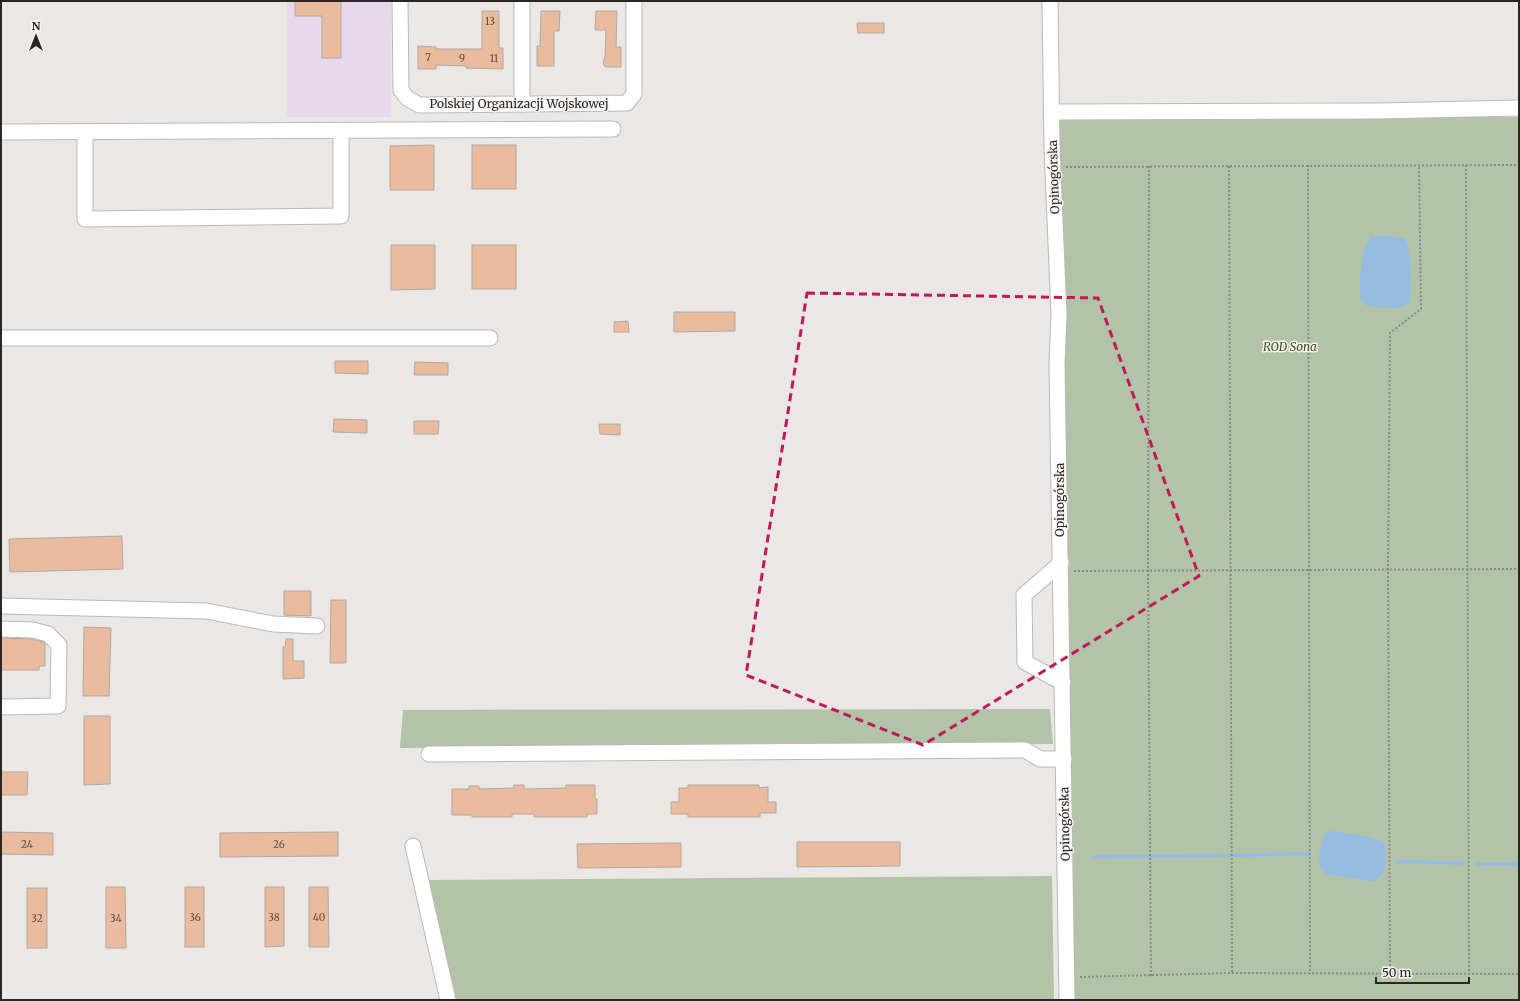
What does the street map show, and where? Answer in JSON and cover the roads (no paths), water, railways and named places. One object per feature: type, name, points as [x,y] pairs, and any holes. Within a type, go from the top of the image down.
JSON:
[{"type":"street","name":"Polskiej Organizacji Wojskowej","points":[[400,1],[401,90],[407,98],[419,105],[627,103],[634,94],[634,1]]},
{"type":"street","points":[[522,1],[522,104]]},
{"type":"street","name":"Opinogórska","points":[[1050,1],[1051,112],[1058,308],[1057,364],[1067,1000]]},
{"type":"street","points":[[1051,112],[1378,111],[1519,108]]},
{"type":"street","points":[[1,132],[613,129]]},
{"type":"street","points":[[85,132],[85,219],[341,216],[341,131]]},
{"type":"street","points":[[1,338],[490,338]]},
{"type":"street","points":[[1061,567],[1024,595],[1024,662],[1063,683]]},
{"type":"street","points":[[1,606],[206,611],[273,624],[317,626]]},
{"type":"street","points":[[1,629],[33,630],[48,634],[59,645],[58,706],[1,707]]},
{"type":"street","points":[[429,754],[1025,750],[1040,759],[1064,759]]},
{"type":"street","points":[[413,846],[448,1000]]},
{"type":"water","points":[[1371,236],[1405,238],[1408,246],[1410,262],[1410,303],[1398,308],[1368,307],[1360,299],[1360,278],[1364,249]]},
{"type":"water","points":[[1331,831],[1370,837],[1384,842],[1386,864],[1383,873],[1379,878],[1374,882],[1327,874],[1320,868],[1319,854],[1325,834]]},
{"type":"waterway","points":[[1095,857],[1309,854]]},
{"type":"waterway","points":[[1398,862],[1464,863]]},
{"type":"waterway","points":[[1476,864],[1519,864]]},
{"type":"park label","name":"ROD Sona","points":[[1290,347]]}]
